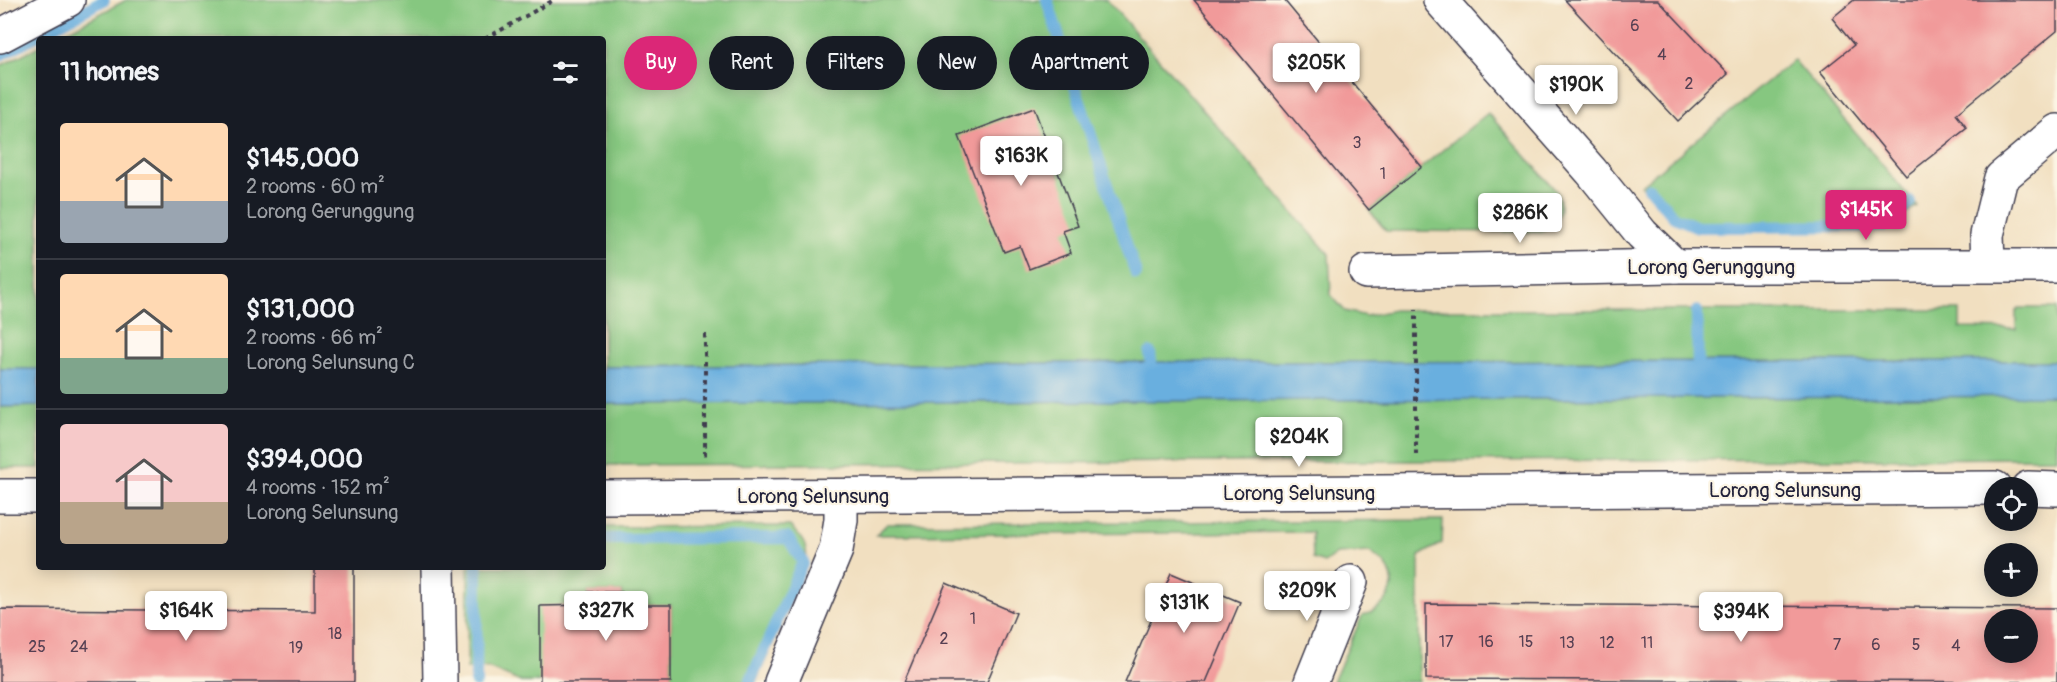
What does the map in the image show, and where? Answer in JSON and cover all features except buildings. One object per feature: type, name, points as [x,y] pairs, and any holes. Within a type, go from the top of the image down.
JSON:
[{"type":"street","points":[[0,36],[68,0]]},
{"type":"street","points":[[1440,0],[1591,171],[1642,234],[1675,266]]},
{"type":"street","points":[[1988,265],[1987,235],[2001,178],[2057,131]]},
{"type":"street","name":"Lorong Gerunggung","points":[[1366,272],[1675,266],[2057,266]]},
{"type":"street","name":"Lorong Selunsung","points":[[606,496],[1984,488]]},
{"type":"street","points":[[2038,488],[2057,489]]},
{"type":"street","points":[[0,496],[36,496]]},
{"type":"street","points":[[781,682],[836,550],[841,520],[841,496]]},
{"type":"street","points":[[438,570],[440,682]]},
{"type":"street","points":[[1311,682],[1351,582]]},
{"type":"path","points":[[490,36],[554,0]]},
{"type":"path","points":[[1416,302],[1416,465]]},
{"type":"path","points":[[704,439],[705,334]]},
{"type":"green space","points":[[126,0],[1107,0],[1138,36],[1009,36],[1009,90],[1149,90],[1149,48],[1329,254],[1331,295],[1345,311],[1366,316],[1394,310],[1960,310],[1960,328],[2016,329],[2016,311],[2019,308],[2057,308],[2057,361],[1158,362],[606,367],[606,36],[58,36]]},
{"type":"green space","points":[[36,48],[36,369],[0,369],[0,66]]},
{"type":"green space","points":[[1794,60],[1917,206],[1885,228],[1696,230],[1682,224],[1641,185]]},
{"type":"green space","points":[[1488,113],[1557,192],[1560,210],[1556,221],[1542,232],[1386,231],[1369,210]]},
{"type":"green space","points":[[2057,396],[2057,458],[606,465],[606,404]]},
{"type":"green space","points":[[36,406],[36,468],[0,468],[0,407]]},
{"type":"green space","points":[[1443,520],[1442,543],[1419,556],[1419,682],[1333,682],[1362,616],[1384,603],[1392,581],[1385,564],[1370,552],[1337,554],[1324,563],[1313,559],[1312,532],[876,535],[887,524]]},
{"type":"green space","points":[[790,526],[804,544],[807,554],[806,567],[756,682],[671,682],[671,605],[622,605],[622,592],[588,592],[588,605],[540,682],[521,682],[488,668],[467,669],[468,570],[606,570],[606,527]]},
{"type":"water","points":[[2057,361],[2057,396],[606,404],[606,367],[1158,362]]},
{"type":"water","points":[[0,369],[36,369],[36,406],[0,407]]},
{"type":"waterway","points":[[0,55],[104,0]]},
{"type":"waterway","points":[[1047,0],[1136,274]]},
{"type":"waterway","points":[[1649,188],[1674,217],[1698,227],[1883,226],[1910,202]]},
{"type":"waterway","points":[[1697,311],[1698,375]]},
{"type":"waterway","points":[[1150,353],[1153,379]]},
{"type":"waterway","points":[[606,539],[788,538],[803,562],[750,682]]},
{"type":"waterway","points":[[476,682],[477,570]]}]
